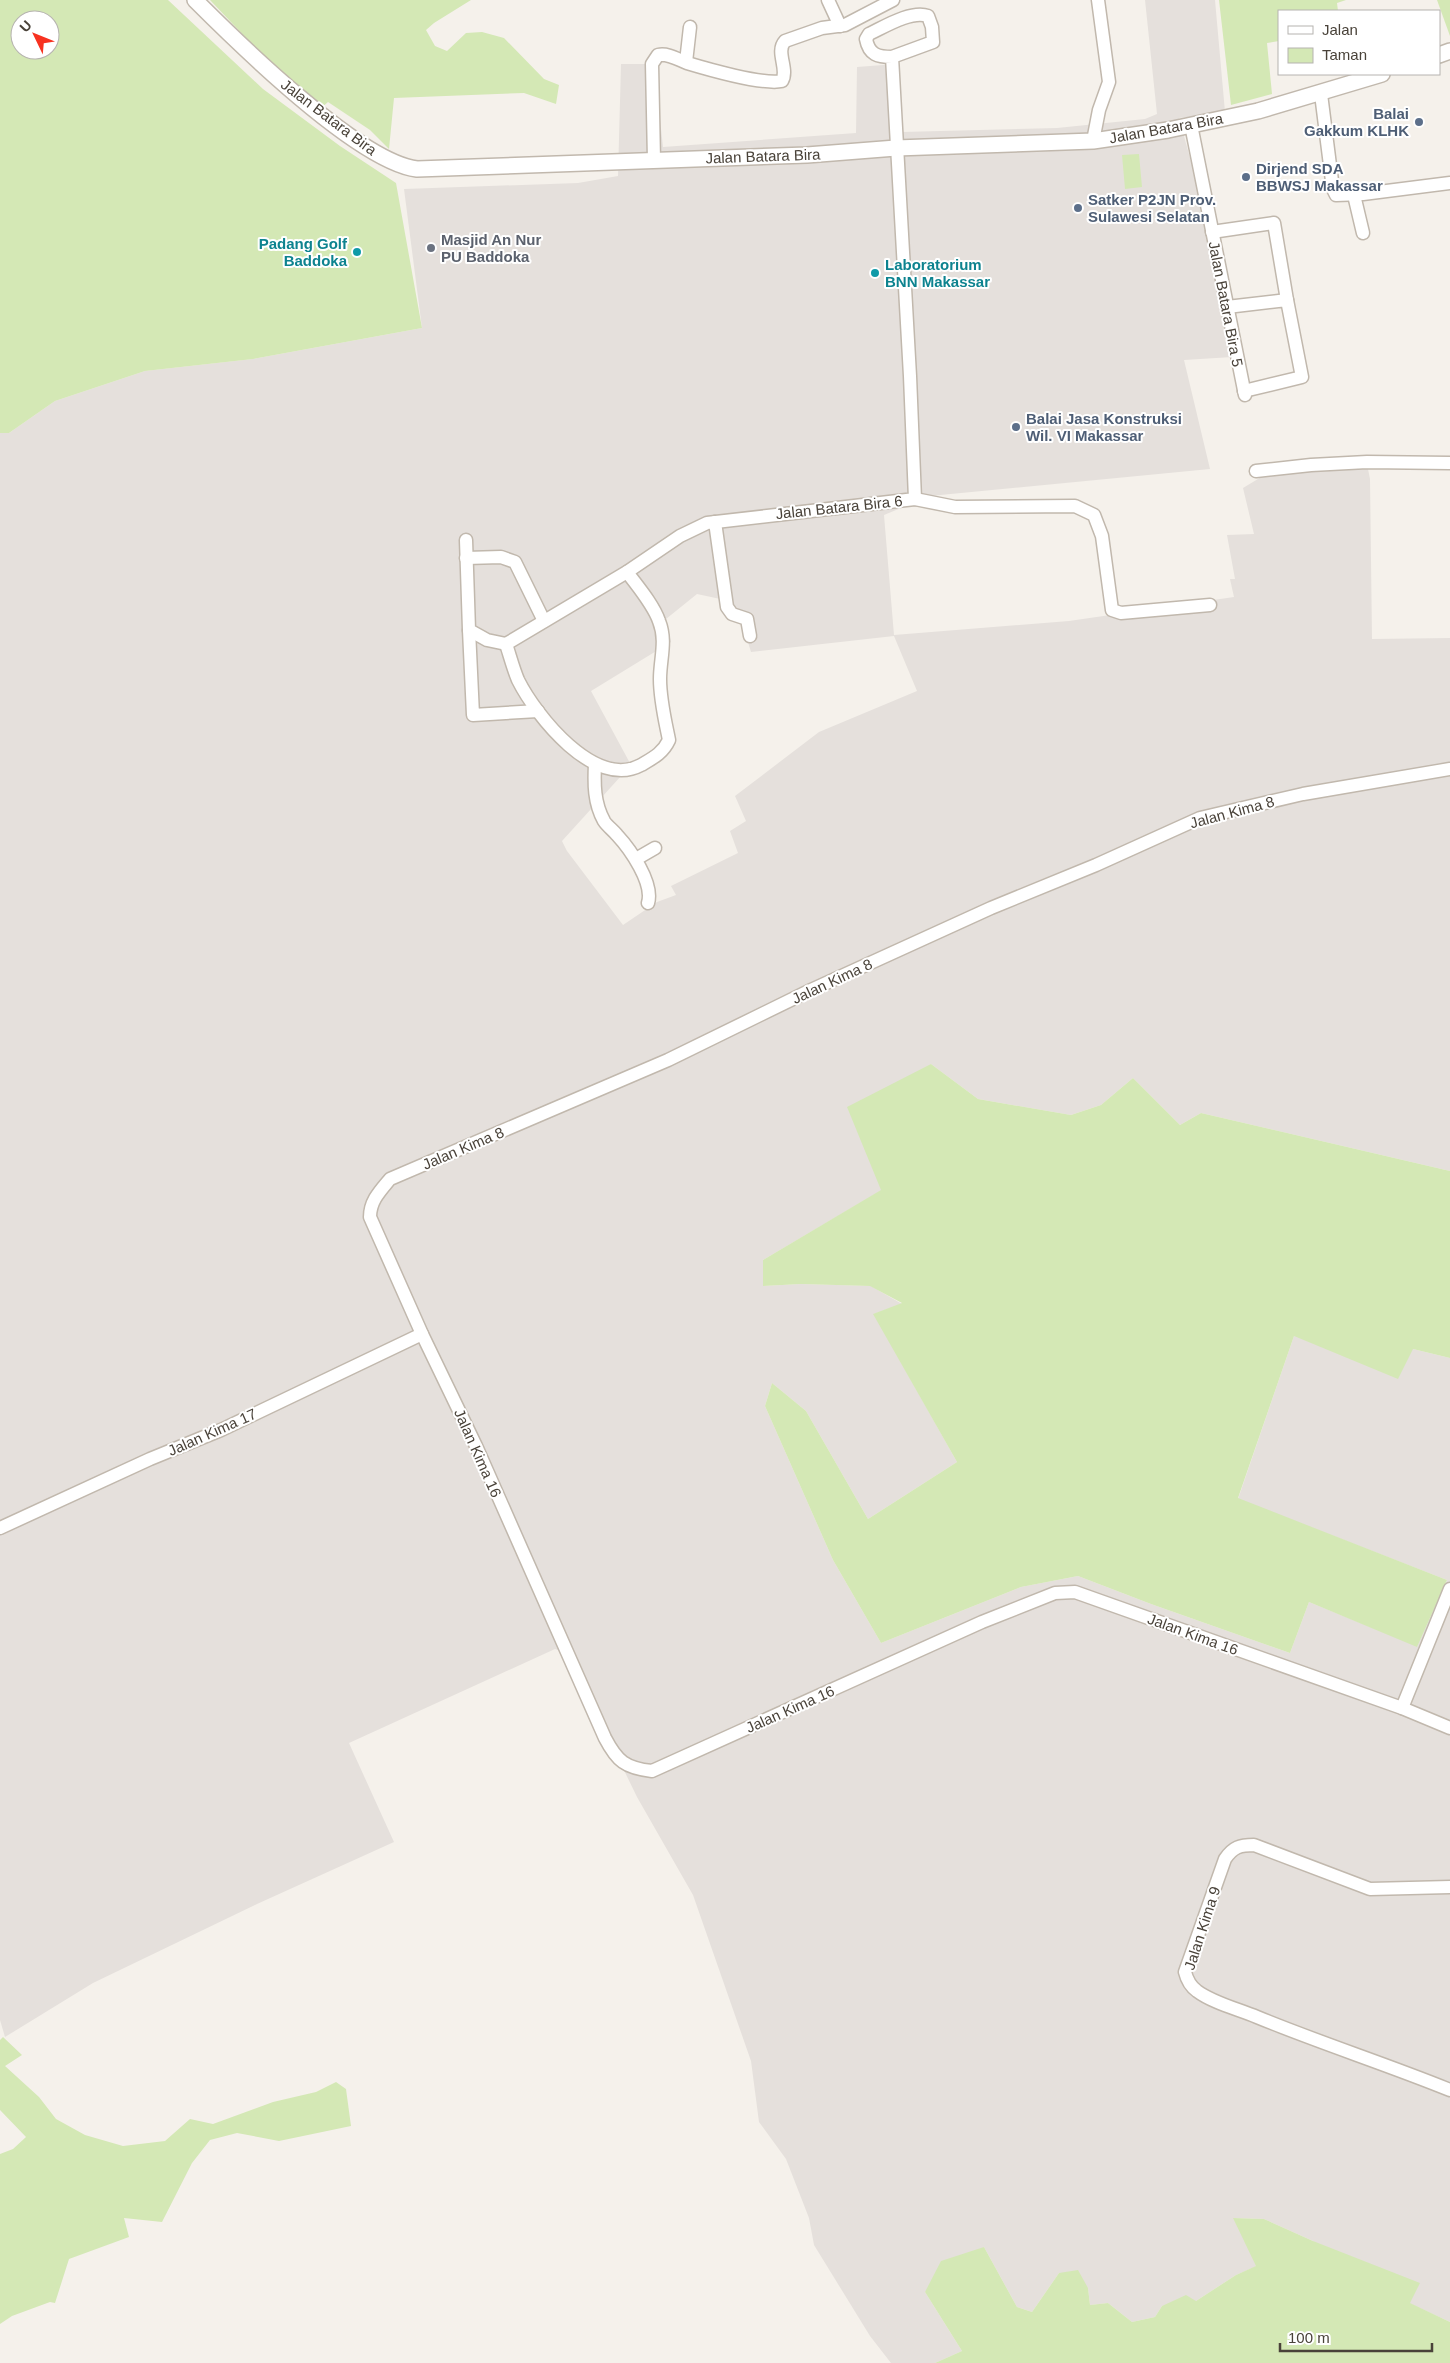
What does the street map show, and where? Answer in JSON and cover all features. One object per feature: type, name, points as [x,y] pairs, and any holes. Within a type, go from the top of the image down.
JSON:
[{"type":"street","name":"Jalan Batara Bira","points":[[195,0],[279,79],[354,139],[391,162],[406,168],[807,155],[896,148],[1093,141],[1191,125],[1258,111],[1321,94],[1379,75]]},
{"type":"street","points":[[828,0],[840,26]]},
{"type":"street","points":[[654,160],[653,60],[660,54],[768,83],[782,81],[784,75],[782,42],[797,35],[822,28],[840,26],[893,0]]},
{"type":"street","points":[[1093,141],[1099,110],[1109,82],[1098,0]]},
{"type":"street","points":[[928,16],[932,27],[933,42],[892,57],[878,57],[874,54],[867,44],[867,36],[910,17],[928,16]]},
{"type":"street","points":[[686,62],[690,27]]},
{"type":"street","name":"Jalan Batara Bira 6","points":[[506,644],[627,572],[687,532],[707,523],[915,499],[892,57]]},
{"type":"street","points":[[1321,94],[1333,189],[1337,196],[1450,183]]},
{"type":"street","name":"Jalan Batara Bira 5","points":[[1191,125],[1244,393],[1302,377],[1287,300]]},
{"type":"street","points":[[1354,195],[1362,233]]},
{"type":"street","points":[[1212,232],[1274,223],[1287,300],[1227,307]]},
{"type":"street","points":[[1256,471],[1366,462],[1450,463]]},
{"type":"street","points":[[915,499],[955,507],[1075,506],[1094,515],[1102,536],[1112,610],[1121,613],[1210,605]]},
{"type":"street","points":[[715,522],[727,606],[732,614],[747,619],[750,636]]},
{"type":"street","points":[[466,540],[473,715],[538,711]]},
{"type":"street","points":[[466,558],[506,558],[515,562],[544,621]]},
{"type":"street","points":[[469,630],[487,640],[506,644],[518,680],[538,711],[575,751],[595,764],[611,770],[626,771],[663,752],[669,740],[661,697],[660,677],[664,659],[662,630],[659,619],[627,572]]},
{"type":"street","points":[[595,764],[594,795],[604,822],[636,859],[648,890],[648,903]]},
{"type":"street","name":"Jalan Kima 8","points":[[422,1334],[370,1217],[370,1208],[375,1198],[390,1179],[668,1060],[811,990],[983,912],[1096,865],[1200,818],[1303,794],[1450,769]]},
{"type":"street","points":[[636,859],[655,848]]},
{"type":"street","name":"Jalan Kima 17","points":[[0,1528],[150,1459],[221,1430],[422,1334]]},
{"type":"street","name":"Jalan Kima 16","points":[[422,1334],[476,1446],[605,1738],[613,1753],[624,1764],[635,1769],[652,1771],[982,1622],[1055,1593],[1065,1592],[1075,1592],[1402,1708],[1450,1728]]},
{"type":"street","points":[[1402,1708],[1450,1589]]},
{"type":"street","name":"Jalan Kima 9","points":[[1450,1886],[1370,1889],[1254,1845],[1240,1846],[1230,1852],[1225,1859],[1185,1972],[1188,1981],[1197,1991],[1213,1999],[1286,2029],[1364,2055],[1450,2090]]},
{"type":"shaded area","points":[[1145,0],[1215,0],[1225,112],[1179,118],[1192,165],[1232,357],[1184,360],[1210,469],[930,496],[884,515],[894,635],[1069,621],[1234,597],[1230,579],[1235,579],[1227,535],[1254,534],[1243,488],[1273,470],[1367,464],[1370,479],[1372,639],[1450,638],[1450,1171],[1201,1113],[1180,1125],[1133,1078],[1101,1105],[1071,1115],[978,1099],[931,1064],[882,1190],[763,1260],[763,1286],[801,1284],[871,1286],[902,1304],[874,1314],[957,1462],[868,1519],[806,1411],[772,1383],[765,1406],[833,1560],[881,1643],[1021,1587],[1078,1576],[1290,1653],[1309,1602],[1417,1646],[1447,1580],[1238,1499],[1294,1336],[1413,1349],[1450,1358],[1450,2322],[1409,2303],[1313,2241],[1264,2219],[1234,2218],[1257,2266],[1236,2275],[1196,2301],[1162,2306],[1155,2317],[1132,2322],[1108,2303],[1090,2305],[1088,2288],[1059,2273],[1032,2312],[1017,2307],[984,2247],[925,2292],[962,2351],[935,2363],[891,2363],[870,2336],[814,2245],[809,2218],[786,2159],[759,2122],[751,2061],[693,1895],[637,1797],[567,1653],[555,1649],[349,1743],[394,1842],[257,1904],[93,1983],[5,2037],[0,2020],[0,433],[9,433],[55,401],[145,371],[253,359],[422,328],[404,189],[578,183],[618,176],[621,64],[654,64],[663,147],[856,133],[857,67],[896,64],[902,132],[1057,128],[1145,119],[1157,114]],"holes":[[[697,594],[725,600],[741,619],[751,652],[894,636],[917,691],[819,732],[735,796],[746,821],[730,831],[738,853],[671,886],[676,895],[657,902],[623,925],[567,851],[562,841],[631,765],[591,691],[671,642],[666,619]]]},
{"type":"green space","points":[[0,0],[168,0],[263,89],[340,146],[396,183],[422,328],[253,359],[145,371],[55,401],[9,433],[0,433]]},
{"type":"green space","points":[[210,0],[471,0],[426,30],[435,46],[447,51],[466,33],[482,32],[504,38],[544,79],[559,85],[556,104],[524,93],[394,98],[389,149],[370,130],[328,102],[318,111],[305,100]]},
{"type":"green space","points":[[1219,0],[1346,0],[1337,3],[1338,10],[1278,10],[1278,41],[1267,43],[1272,94],[1231,105]]},
{"type":"green space","points":[[1437,0],[1450,0],[1450,36]]},
{"type":"green space","points":[[1139,154],[1142,187],[1125,189],[1122,155]]},
{"type":"green space","points":[[931,1064],[978,1099],[1071,1115],[1101,1105],[1133,1078],[1180,1125],[1201,1113],[1450,1171],[1450,1358],[1413,1349],[1398,1379],[1294,1336],[1238,1498],[1447,1580],[1417,1647],[1309,1602],[1290,1653],[1078,1576],[1021,1587],[881,1643],[833,1560],[765,1406],[772,1383],[806,1411],[868,1519],[957,1462],[873,1314],[902,1303],[870,1286],[801,1284],[763,1286],[763,1260],[881,1190],[847,1107]]},
{"type":"green space","points":[[3,2037],[22,2055],[5,2066],[39,2097],[56,2119],[85,2135],[123,2146],[165,2141],[190,2119],[213,2124],[273,2102],[316,2092],[336,2082],[346,2089],[351,2126],[279,2141],[237,2133],[210,2140],[192,2163],[162,2222],[124,2218],[129,2237],[69,2259],[55,2303],[50,2302],[12,2316],[0,2324],[0,2154],[13,2149],[26,2137],[0,2110],[0,2040]]},
{"type":"green space","points":[[1233,2218],[1264,2219],[1313,2241],[1420,2283],[1410,2303],[1450,2322],[1450,2363],[935,2363],[962,2351],[925,2292],[941,2261],[984,2247],[1017,2307],[1032,2312],[1059,2273],[1078,2270],[1088,2288],[1090,2305],[1108,2303],[1132,2322],[1155,2317],[1162,2306],[1186,2295],[1196,2301],[1236,2275],[1256,2266]]},
{"type":"place","name":"Balai Gakkum KLHK","points":[[1419,122]]},
{"type":"place","name":"Dirjend SDA BBWSJ Makassar","points":[[1246,177]]},
{"type":"place","name":"Satker P2JN Prov. Sulawesi Selatan","points":[[1078,208]]},
{"type":"place","name":"Masjid An Nur PU Baddoka","points":[[431,248]]},
{"type":"place","name":"Padang Golf Baddoka","points":[[357,252]]},
{"type":"place","name":"Laboratorium BNN Makassar","points":[[875,273]]},
{"type":"place","name":"Balai Jasa Konstruksi Wil. VI Makassar","points":[[1016,427]]}]
